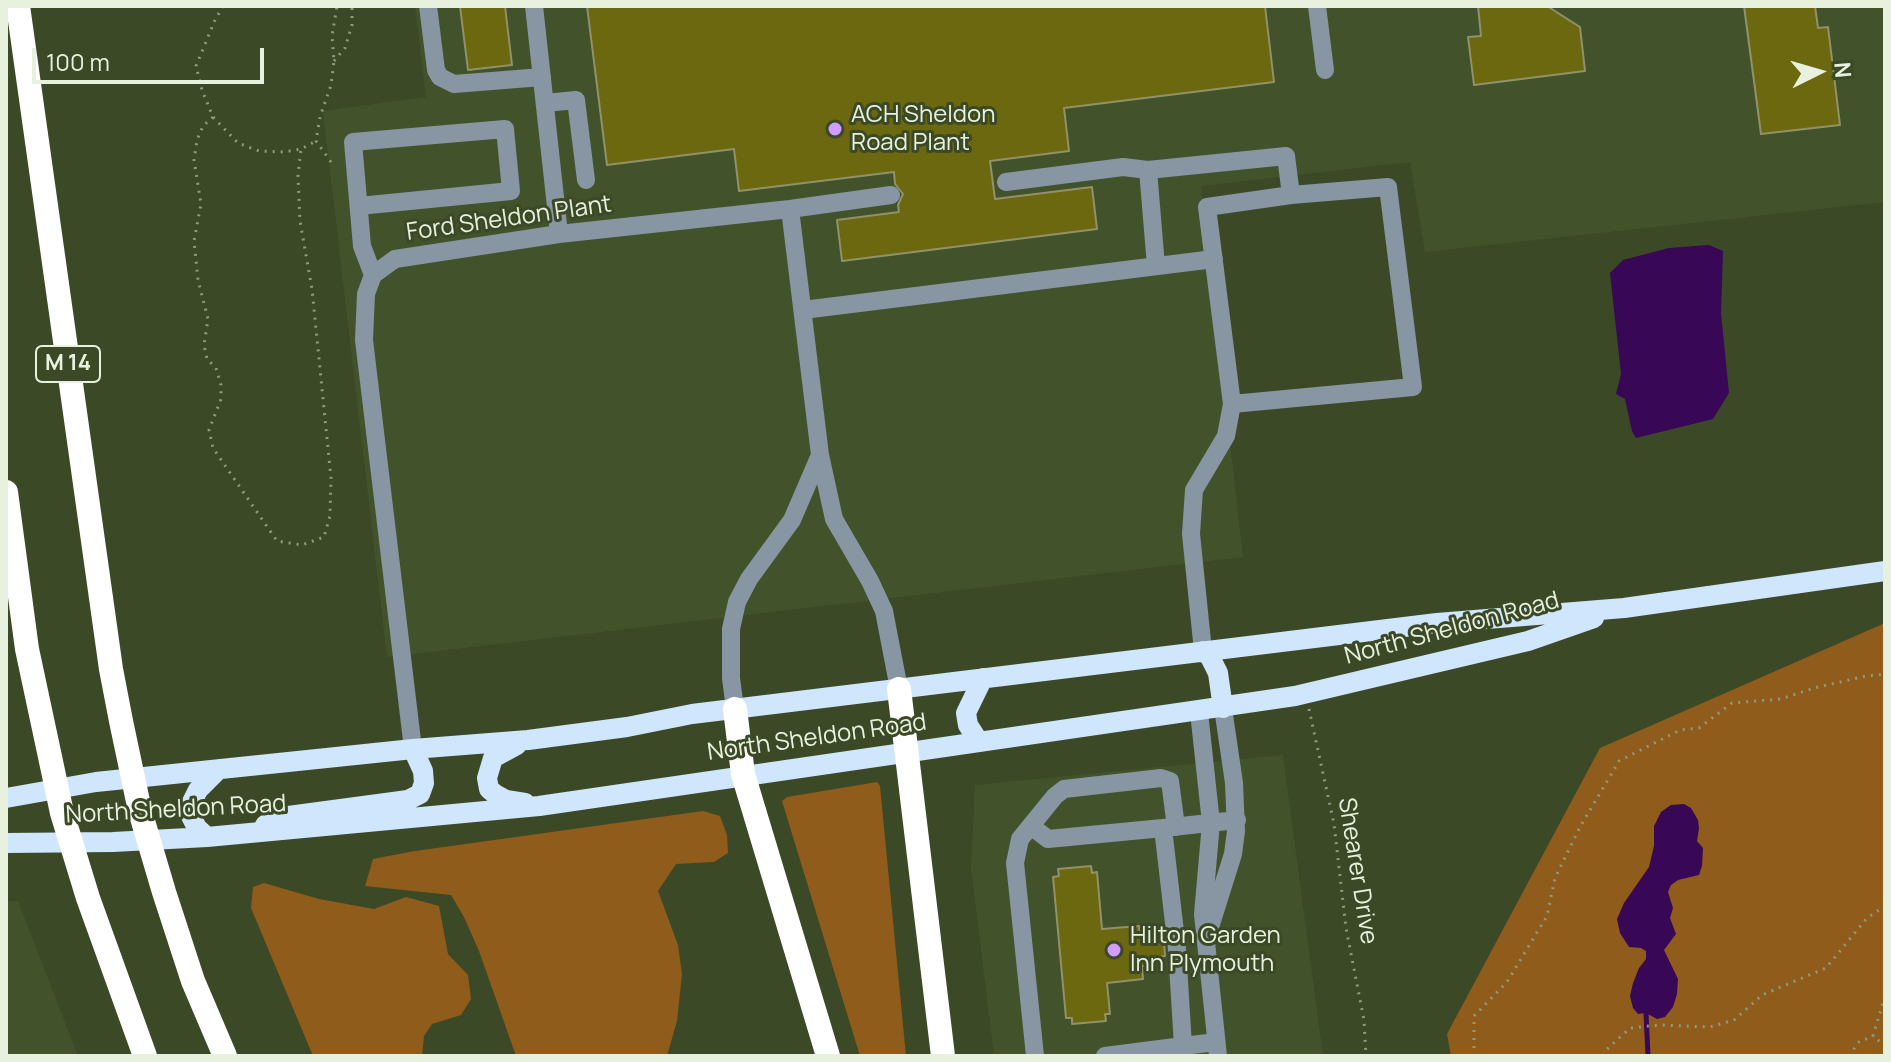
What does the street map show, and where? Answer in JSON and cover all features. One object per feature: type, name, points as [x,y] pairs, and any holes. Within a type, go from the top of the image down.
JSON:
[{"type":"highway","name":"M 14","points":[[18,6],[121,721],[140,811],[164,892],[193,981],[225,1056]]},
{"type":"highway","points":[[6,492],[27,649],[62,813],[88,898],[145,1056]]},
{"type":"highway","points":[[899,689],[943,1056]]},
{"type":"highway","points":[[735,709],[743,774],[828,1056]]},
{"type":"highway","points":[[125,998],[151,1056]]},
{"type":"main road","name":"North Sheldon Road","points":[[6,798],[96,782],[528,740],[735,709],[1437,623],[1624,608],[1885,571]]},
{"type":"main road","name":"North Sheldon Road","points":[[6,843],[207,837],[539,806],[743,774],[1199,712],[1305,694],[1528,641],[1624,608]]},
{"type":"main road","points":[[1203,651],[1210,657],[1218,673],[1223,708]]},
{"type":"main road","points":[[979,742],[968,725],[966,713],[983,678]]},
{"type":"main road","points":[[528,740],[493,758],[487,778],[489,789],[506,800],[539,806]]},
{"type":"main road","points":[[251,833],[281,817],[408,800],[420,794],[424,783],[423,771],[413,749]]},
{"type":"main road","points":[[207,837],[197,828],[191,816],[192,802],[198,790],[219,769]]},
{"type":"lane","points":[[428,6],[436,70],[440,77],[454,84],[542,77]]},
{"type":"lane","points":[[534,6],[559,234]]},
{"type":"lane","points":[[1317,6],[1325,70]]},
{"type":"lane","points":[[545,103],[576,100],[586,180]]},
{"type":"lane","points":[[359,206],[511,191],[505,129],[353,142],[362,246],[373,275],[366,294],[364,340],[413,749]]},
{"type":"lane","points":[[1006,182],[1123,167],[1148,170],[1286,156],[1291,195]]},
{"type":"lane","points":[[1148,170],[1156,266]]},
{"type":"lane","points":[[1203,651],[1191,534],[1194,490],[1226,436],[1232,404],[1207,207],[1291,195],[1388,187],[1413,387],[1232,404]]},
{"type":"lane","name":"Ford Sheldon Plant","points":[[373,275],[395,259],[559,234],[891,195]]},
{"type":"lane","points":[[790,209],[820,455],[834,519],[884,611],[899,689]]},
{"type":"lane","points":[[803,310],[1214,259]]},
{"type":"lane","points":[[735,709],[731,678],[731,629],[737,602],[749,579],[792,520],[820,455]]},
{"type":"lane","points":[[1207,951],[1212,915],[1233,854],[1237,820],[1223,708]]},
{"type":"lane","points":[[1105,1056],[1183,1046],[1217,1049],[1203,914],[1211,823],[1199,712]]},
{"type":"lane","points":[[1035,1056],[1015,863],[1020,839],[1064,789],[1161,778],[1170,781],[1169,828],[1183,1046]]},
{"type":"lane","points":[[1031,826],[1048,839],[1237,820]]},
{"type":"lane","points":[[1208,868],[1225,876]]},
{"type":"path","points":[[223,6],[196,66],[213,117],[238,143],[259,151],[301,149],[316,141]]},
{"type":"path","points":[[331,162],[316,141],[331,85],[334,61],[332,36],[337,6]]},
{"type":"path","points":[[334,61],[345,48],[352,25],[352,6]]},
{"type":"path","points":[[213,117],[203,126],[194,160],[201,204],[194,241],[198,280],[208,319],[204,345],[207,359],[216,368],[221,385],[221,399],[209,430],[213,448],[277,541],[302,545],[324,537],[330,516],[331,478],[312,289],[300,221],[298,176],[301,149]]},
{"type":"path","points":[[1474,1056],[1474,1016],[1507,982],[1547,916],[1555,878],[1580,827],[1619,761],[1680,730],[1699,728],[1732,703],[1781,699],[1814,688],[1885,674]]},
{"type":"path","name":"Shearer Drive","points":[[1305,694],[1334,824],[1346,928],[1364,1020],[1366,1056]]},
{"type":"path","points":[[1604,1056],[1605,1051],[1630,1028],[1710,1027],[1734,1020],[1762,995],[1826,968],[1867,918],[1885,906]]},
{"type":"path","points":[[1873,1036],[1885,996]]},
{"type":"path","points":[[1873,1036],[1885,1046]]},
{"type":"path","points":[[1849,1056],[1859,1042],[1873,1036]]},
{"type":"shaded area","points":[[415,6],[1885,6],[1885,202],[1425,252],[1410,162],[1201,186],[1243,557],[387,657],[323,111],[426,97]]},
{"type":"shaded area","points":[[1709,245],[1723,251],[1721,313],[1729,393],[1713,419],[1636,438],[1625,399],[1616,394],[1621,374],[1610,273],[1623,260],[1669,248]]},
{"type":"shaded area","points":[[1885,623],[1885,1056],[1451,1056],[1447,1034],[1600,748]]},
{"type":"shaded area","points":[[1283,755],[1323,1056],[994,1056],[971,868],[975,785]]},
{"type":"shaded area","points":[[877,782],[880,786],[906,1056],[860,1056],[782,801],[787,797]]},
{"type":"shaded area","points":[[1684,804],[1691,808],[1698,820],[1697,841],[1703,848],[1702,866],[1699,875],[1678,880],[1668,892],[1673,908],[1670,918],[1676,934],[1664,950],[1678,979],[1677,994],[1673,1007],[1665,1017],[1657,1019],[1646,1013],[1638,1014],[1633,1008],[1630,996],[1639,968],[1646,959],[1646,951],[1629,947],[1620,933],[1617,919],[1624,903],[1649,867],[1654,846],[1654,826],[1661,812],[1671,805]]},
{"type":"shaded area","points":[[703,811],[720,816],[727,835],[728,853],[714,862],[676,864],[658,891],[678,945],[682,974],[677,1021],[667,1056],[516,1056],[479,951],[451,895],[365,886],[373,859]]},
{"type":"shaded area","points":[[264,883],[319,899],[374,909],[406,897],[439,906],[448,954],[468,975],[471,999],[461,1015],[432,1024],[424,1036],[422,1056],[313,1056],[251,908],[253,887]]},
{"type":"shaded area","points":[[6,901],[18,901],[78,1056],[6,1056]]},
{"type":"building","points":[[460,6],[505,6],[512,65],[468,70]]},
{"type":"building","name":"ACH Sheldon Road Plant","points":[[587,6],[1265,6],[1274,82],[1064,108],[1069,151],[990,161],[995,199],[1092,187],[1097,229],[842,261],[837,220],[899,212],[898,205],[903,194],[895,184],[894,172],[739,191],[734,149],[607,165]]},
{"type":"building","points":[[1478,6],[1547,6],[1580,27],[1585,71],[1474,85],[1468,37],[1481,36]]},
{"type":"building","points":[[1744,6],[1815,6],[1818,28],[1828,27],[1840,125],[1761,134]]},
{"type":"building","name":"Hilton Garden Inn Plymouth","points":[[1091,866],[1092,873],[1097,872],[1102,929],[1139,926],[1140,936],[1145,936],[1146,944],[1164,943],[1165,956],[1147,958],[1148,966],[1142,966],[1143,979],[1107,983],[1110,1014],[1105,1014],[1106,1021],[1072,1024],[1072,1018],[1066,1018],[1053,877],[1059,876],[1058,869]]},
{"type":"waterway","points":[[1646,1013],[1648,1056]]},
{"type":"place","name":"ACH Sheldon Road Plant","points":[[835,129]]},
{"type":"place","name":"Hilton Garden Inn Plymouth","points":[[1114,950]]}]
